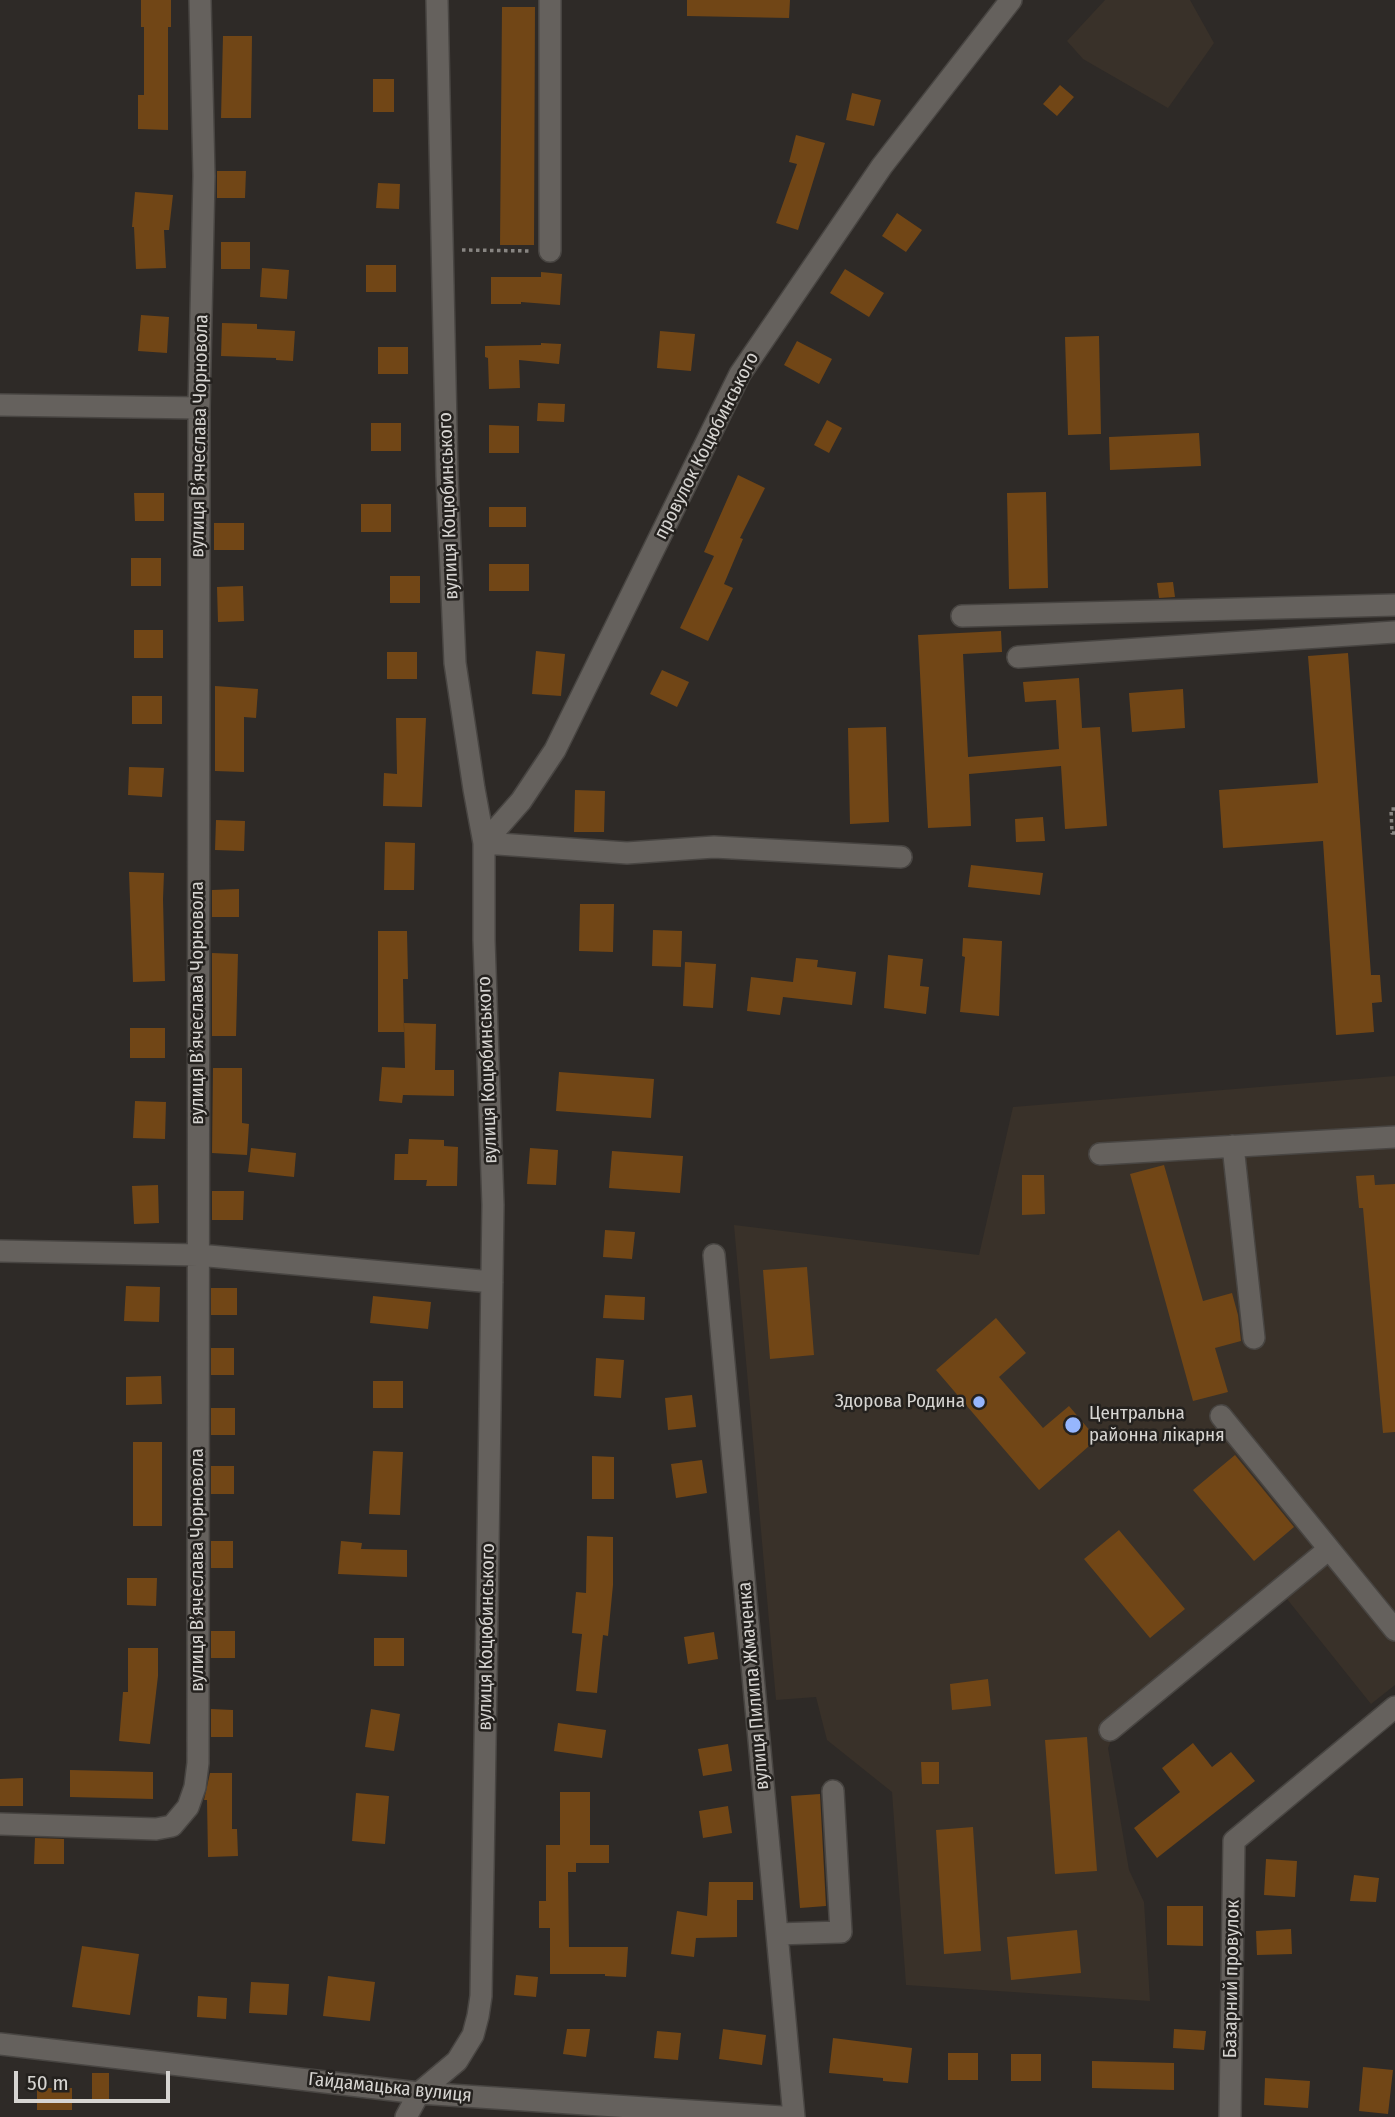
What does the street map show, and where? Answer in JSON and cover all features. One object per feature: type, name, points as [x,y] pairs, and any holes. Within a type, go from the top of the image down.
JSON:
[{"type":"street","name":"вулиця Вʼячеслава Чорновола","points":[[0,1824],[156,1829],[172,1826],[188,1807],[195,1787],[198,1763],[199,408],[204,176],[201,0]]},
{"type":"street","name":"вулиця Коцюбинського","points":[[405,2117],[419,2093],[457,2061],[465,2049],[473,2035],[481,1996],[492,1282],[493,1205],[484,940],[484,843],[455,663],[447,476],[437,0]]},
{"type":"street","points":[[550,0],[550,251]]},
{"type":"street","name":"провулок Коцюбинського","points":[[484,843],[521,801],[555,750],[740,374],[882,166],[1011,0]]},
{"type":"street","points":[[0,405],[199,408]]},
{"type":"street","points":[[962,616],[1395,605]]},
{"type":"street","points":[[1018,657],[1395,632]]},
{"type":"street","points":[[484,843],[626,853],[714,847],[901,857]]},
{"type":"street","points":[[1100,1154],[1395,1137]]},
{"type":"street","points":[[1233,1146],[1254,1338]]},
{"type":"street","points":[[0,1251],[198,1255],[492,1282]]},
{"type":"street","name":"вулиця Пилипа Жмаченка","points":[[714,1255],[794,2117]]},
{"type":"street","points":[[1221,1416],[1395,1630]]},
{"type":"street","points":[[1110,1730],[1329,1549]]},
{"type":"street","name":"Базарний провулок","points":[[1230,2117],[1234,1841],[1395,1707]]},
{"type":"street","points":[[777,1934],[841,1932],[833,1791]]},
{"type":"street","name":"Гайдамацька вулиця","points":[[0,2044],[419,2093],[782,2117]]},
{"type":"path","points":[[443,250],[550,251]]},
{"type":"path","points":[[1395,809],[1391,809],[1392,833],[1395,833]]},
{"type":"shaded area","points":[[1105,0],[1190,0],[1214,43],[1168,108],[1083,59],[1067,41]]},
{"type":"shaded area","name":"Центральна районна лікарня","points":[[1395,1076],[1395,1685],[1371,1704],[1283,1594],[1116,1729],[1108,1748],[1129,1870],[1144,1902],[1150,2001],[906,1985],[892,1792],[827,1740],[816,1697],[776,1700],[734,1225],[979,1255],[1013,1107]]},
{"type":"building","points":[[141,0],[171,0],[171,27],[168,27],[168,130],[138,129],[138,95],[144,95],[144,27],[141,27]]},
{"type":"building","points":[[687,0],[790,0],[789,18],[687,16]]},
{"type":"building","points":[[502,7],[535,7],[534,245],[500,245]]},
{"type":"building","points":[[223,36],[252,36],[251,118],[221,118]]},
{"type":"building","points":[[373,79],[394,79],[394,112],[373,112]]},
{"type":"building","points":[[1060,85],[1074,97],[1057,116],[1043,104]]},
{"type":"building","points":[[852,93],[881,100],[874,126],[846,120]]},
{"type":"building","points":[[796,135],[825,143],[798,230],[776,223],[797,164],[789,162]]},
{"type":"building","points":[[217,171],[246,171],[245,198],[217,198]]},
{"type":"building","points":[[378,183],[400,184],[399,209],[376,208]]},
{"type":"building","points":[[135,192],[173,195],[169,230],[164,230],[166,268],[136,269],[132,227]]},
{"type":"building","points":[[897,213],[922,230],[906,252],[882,236]]},
{"type":"building","points":[[221,242],[250,242],[250,269],[221,269]]},
{"type":"building","points":[[366,265],[396,265],[396,292],[366,292]]},
{"type":"building","points":[[262,268],[289,270],[287,299],[260,297]]},
{"type":"building","points":[[845,269],[884,293],[869,317],[830,293]]},
{"type":"building","points":[[541,272],[562,274],[560,305],[521,302],[491,304],[491,277],[541,277]]},
{"type":"building","points":[[141,315],[169,317],[167,353],[138,351]]},
{"type":"building","points":[[222,323],[257,324],[257,329],[295,331],[293,361],[221,356]]},
{"type":"building","points":[[660,331],[695,334],[691,371],[657,368]]},
{"type":"building","points":[[1099,336],[1101,434],[1068,435],[1065,337]]},
{"type":"building","points":[[797,341],[832,359],[819,384],[784,365]]},
{"type":"building","points":[[561,344],[559,364],[519,360],[520,388],[489,389],[485,346]]},
{"type":"building","points":[[378,347],[408,347],[408,374],[378,374]]},
{"type":"building","points":[[538,403],[565,404],[564,422],[537,421]]},
{"type":"building","points":[[827,420],[842,428],[829,453],[814,445]]},
{"type":"building","points":[[371,423],[401,423],[401,451],[371,451]]},
{"type":"building","points":[[489,425],[519,426],[519,453],[489,453]]},
{"type":"building","points":[[1199,433],[1201,466],[1110,470],[1109,437]]},
{"type":"building","points":[[738,475],[765,488],[740,538],[743,539],[724,584],[733,588],[708,641],[680,628],[714,556],[704,552]]},
{"type":"building","points":[[1046,492],[1048,588],[1009,589],[1007,493]]},
{"type":"building","points":[[134,493],[164,493],[164,521],[135,521]]},
{"type":"building","points":[[361,504],[391,504],[391,532],[361,532]]},
{"type":"building","points":[[489,507],[526,507],[526,527],[489,527]]},
{"type":"building","points":[[214,523],[244,523],[244,550],[214,550]]},
{"type":"building","points":[[131,558],[161,558],[161,586],[131,586]]},
{"type":"building","points":[[489,564],[529,564],[529,591],[489,591]]},
{"type":"building","points":[[390,576],[420,576],[420,603],[390,603]]},
{"type":"building","points":[[1173,582],[1175,597],[1159,598],[1157,583]]},
{"type":"building","points":[[243,586],[244,621],[218,622],[217,587]]},
{"type":"building","points":[[134,630],[163,630],[163,658],[134,658]]},
{"type":"building","points":[[1001,631],[1002,652],[963,654],[968,757],[1059,749],[1056,700],[1025,702],[1023,682],[1079,678],[1082,728],[1100,727],[1107,826],[1065,829],[1061,766],[969,774],[971,826],[928,828],[918,635]]},
{"type":"building","points":[[536,651],[565,654],[561,696],[532,694]]},
{"type":"building","points":[[387,652],[417,652],[417,679],[387,679]]},
{"type":"building","points":[[1348,653],[1371,975],[1380,975],[1382,1002],[1372,1003],[1374,1032],[1336,1035],[1323,841],[1223,848],[1219,790],[1318,783],[1308,656]]},
{"type":"building","points":[[662,670],[689,682],[677,707],[650,694]]},
{"type":"building","points":[[215,686],[258,689],[256,718],[244,717],[244,772],[215,771]]},
{"type":"building","points":[[1183,689],[1185,728],[1132,732],[1129,693]]},
{"type":"building","points":[[132,696],[162,696],[162,724],[132,724]]},
{"type":"building","points":[[396,718],[426,718],[422,807],[383,806],[384,773],[397,774]]},
{"type":"building","points":[[886,727],[889,822],[850,824],[848,728]]},
{"type":"building","points":[[129,767],[164,768],[162,797],[128,795]]},
{"type":"building","points":[[575,790],[605,791],[604,832],[574,832]]},
{"type":"building","points":[[1043,817],[1045,841],[1016,842],[1015,819]]},
{"type":"building","points":[[216,820],[245,821],[244,851],[215,850]]},
{"type":"building","points":[[385,842],[415,843],[414,890],[384,890]]},
{"type":"building","points":[[971,865],[1043,873],[1040,895],[968,887]]},
{"type":"building","points":[[129,872],[164,873],[165,981],[133,982]]},
{"type":"building","points":[[239,889],[239,917],[212,917],[212,890]]},
{"type":"building","points":[[580,904],[614,904],[613,952],[579,951]]},
{"type":"building","points":[[653,930],[682,931],[681,967],[652,966]]},
{"type":"building","points":[[378,931],[407,931],[408,979],[403,979],[404,1032],[378,1032]]},
{"type":"building","points":[[963,938],[1002,941],[999,1016],[960,1012],[965,957],[962,956]]},
{"type":"building","points":[[212,953],[238,954],[236,1036],[212,1036]]},
{"type":"building","points":[[888,955],[923,959],[920,986],[929,987],[926,1014],[884,1008]]},
{"type":"building","points":[[796,958],[818,960],[817,967],[856,972],[852,1005],[783,997],[780,1015],[747,1011],[751,977],[793,982]]},
{"type":"building","points":[[685,962],[716,964],[713,1008],[683,1006]]},
{"type":"building","points":[[404,1023],[436,1024],[435,1070],[454,1070],[454,1096],[403,1095],[402,1103],[379,1101],[382,1067],[405,1068]]},
{"type":"building","points":[[130,1028],[165,1028],[165,1058],[130,1058]]},
{"type":"building","points":[[213,1068],[242,1068],[242,1123],[249,1124],[247,1155],[212,1153]]},
{"type":"building","points":[[559,1072],[654,1079],[651,1118],[556,1111]]},
{"type":"building","points":[[135,1101],[166,1102],[165,1139],[133,1138]]},
{"type":"building","points":[[409,1139],[444,1140],[444,1146],[458,1147],[457,1186],[426,1186],[427,1180],[394,1180],[395,1154],[408,1154]]},
{"type":"building","points":[[251,1148],[296,1153],[294,1177],[248,1172]]},
{"type":"building","points":[[530,1148],[558,1150],[556,1185],[527,1184]]},
{"type":"building","points":[[612,1151],[683,1156],[680,1193],[609,1188]]},
{"type":"building","points":[[1164,1165],[1203,1301],[1232,1293],[1238,1315],[1241,1341],[1215,1348],[1228,1392],[1193,1401],[1130,1174]]},
{"type":"building","points":[[1022,1175],[1044,1175],[1045,1214],[1022,1215]]},
{"type":"building","points":[[1374,1175],[1375,1185],[1395,1184],[1395,1432],[1383,1433],[1363,1208],[1359,1208],[1356,1176]]},
{"type":"building","points":[[158,1185],[159,1223],[134,1224],[132,1186]]},
{"type":"building","points":[[212,1191],[244,1191],[243,1220],[212,1220]]},
{"type":"building","points":[[605,1230],[635,1232],[632,1259],[603,1257]]},
{"type":"building","points":[[807,1267],[814,1355],[770,1359],[763,1270]]},
{"type":"building","points":[[126,1286],[160,1287],[159,1322],[124,1321]]},
{"type":"building","points":[[211,1288],[237,1288],[237,1315],[211,1315]]},
{"type":"building","points":[[605,1295],[645,1297],[644,1320],[603,1318]]},
{"type":"building","points":[[373,1296],[431,1302],[428,1329],[370,1323]]},
{"type":"building","points":[[996,1318],[1026,1353],[999,1377],[1043,1428],[1069,1406],[1097,1439],[1039,1490],[936,1370]]},
{"type":"building","points":[[211,1348],[234,1348],[234,1375],[211,1375]]},
{"type":"building","points":[[596,1358],[624,1360],[621,1398],[594,1396]]},
{"type":"building","points":[[161,1376],[162,1404],[126,1405],[126,1377]]},
{"type":"building","points":[[373,1381],[403,1381],[403,1408],[373,1408]]},
{"type":"building","points":[[692,1395],[696,1427],[668,1430],[665,1398]]},
{"type":"building","points":[[211,1408],[235,1408],[235,1435],[211,1435]]},
{"type":"building","points":[[133,1442],[162,1442],[162,1526],[133,1526]]},
{"type":"building","points":[[373,1451],[403,1452],[400,1515],[369,1514]]},
{"type":"building","points":[[1235,1455],[1294,1527],[1254,1561],[1193,1490]]},
{"type":"building","points":[[592,1456],[614,1457],[614,1499],[592,1499]]},
{"type":"building","points":[[702,1460],[707,1493],[676,1498],[671,1464]]},
{"type":"building","points":[[211,1466],[234,1466],[234,1494],[211,1494]]},
{"type":"building","points":[[1119,1530],[1185,1609],[1150,1638],[1084,1559]]},
{"type":"building","points":[[587,1536],[613,1537],[613,1585],[608,1636],[603,1635],[597,1693],[576,1691],[582,1634],[572,1633],[576,1592],[586,1593]]},
{"type":"building","points":[[211,1541],[233,1541],[233,1568],[211,1568]]},
{"type":"building","points":[[341,1541],[362,1543],[361,1549],[407,1550],[407,1577],[338,1574]]},
{"type":"building","points":[[127,1578],[157,1578],[156,1606],[127,1605]]},
{"type":"building","points":[[211,1631],[235,1631],[235,1658],[211,1658]]},
{"type":"building","points":[[714,1632],[718,1659],[688,1664],[684,1637]]},
{"type":"building","points":[[374,1638],[404,1638],[404,1666],[374,1666]]},
{"type":"building","points":[[128,1648],[158,1648],[158,1676],[150,1744],[119,1741],[123,1692],[128,1692]]},
{"type":"building","points":[[988,1679],[991,1706],[952,1710],[950,1684]]},
{"type":"building","points":[[211,1709],[233,1710],[233,1737],[211,1737]]},
{"type":"building","points":[[371,1709],[400,1714],[394,1751],[365,1747]]},
{"type":"building","points":[[558,1723],[606,1730],[602,1758],[554,1751]]},
{"type":"building","points":[[1087,1737],[1097,1871],[1055,1874],[1045,1740]]},
{"type":"building","points":[[1193,1743],[1212,1767],[1231,1752],[1255,1781],[1157,1858],[1134,1828],[1180,1792],[1162,1768]]},
{"type":"building","points":[[728,1744],[732,1771],[703,1776],[698,1749]]},
{"type":"building","points":[[921,1762],[939,1762],[939,1784],[922,1784]]},
{"type":"building","points":[[70,1770],[153,1772],[153,1799],[70,1797]]},
{"type":"building","points":[[210,1773],[232,1773],[232,1829],[237,1829],[238,1856],[208,1857],[207,1800],[204,1800]]},
{"type":"building","points":[[23,1778],[23,1806],[0,1806],[0,1779]]},
{"type":"building","points":[[560,1792],[590,1792],[590,1845],[609,1845],[609,1863],[576,1863],[576,1872],[568,1872],[569,1947],[628,1947],[626,1977],[605,1974],[550,1974],[550,1928],[539,1928],[539,1901],[546,1901],[546,1845],[560,1845]]},
{"type":"building","points":[[356,1793],[389,1796],[385,1844],[352,1841]]},
{"type":"building","points":[[820,1794],[826,1906],[800,1908],[791,1796]]},
{"type":"building","points":[[728,1806],[732,1833],[703,1838],[699,1811]]},
{"type":"building","points":[[973,1827],[981,1951],[944,1954],[936,1830]]},
{"type":"building","points":[[35,1838],[64,1839],[64,1864],[34,1864]]},
{"type":"building","points":[[1266,1859],[1297,1861],[1295,1897],[1264,1895]]},
{"type":"building","points":[[1354,1875],[1379,1878],[1376,1902],[1350,1901]]},
{"type":"building","points":[[709,1882],[753,1882],[753,1900],[737,1900],[737,1937],[696,1938],[694,1957],[671,1954],[677,1911],[707,1916]]},
{"type":"building","points":[[1167,1906],[1203,1906],[1203,1946],[1167,1945]]},
{"type":"building","points":[[1291,1929],[1292,1954],[1257,1955],[1256,1931]]},
{"type":"building","points":[[1077,1930],[1081,1973],[1011,1980],[1007,1937]]},
{"type":"building","points":[[82,1946],[139,1954],[130,2015],[72,2007]]},
{"type":"building","points":[[516,1975],[538,1977],[536,1997],[514,1995]]},
{"type":"building","points":[[328,1976],[375,1982],[370,2021],[323,2016]]},
{"type":"building","points":[[251,1982],[289,1984],[287,2015],[249,2013]]},
{"type":"building","points":[[198,1996],[227,1998],[226,2019],[197,2017]]},
{"type":"building","points":[[567,2029],[590,2029],[586,2057],[563,2054]]},
{"type":"building","points":[[723,2029],[766,2035],[762,2065],[719,2059]]},
{"type":"building","points":[[1174,2029],[1206,2031],[1204,2050],[1173,2048]]},
{"type":"building","points":[[657,2031],[681,2033],[678,2060],[654,2058]]},
{"type":"building","points":[[833,2038],[912,2048],[908,2083],[829,2073]]},
{"type":"building","points":[[948,2053],[978,2053],[978,2080],[948,2080]]},
{"type":"building","points":[[1011,2054],[1041,2054],[1041,2081],[1011,2081]]},
{"type":"building","points":[[1092,2061],[1174,2063],[1174,2090],[1092,2088]]},
{"type":"building","points":[[1363,2067],[1393,2070],[1388,2114],[1359,2111]]},
{"type":"building","points":[[92,2073],[109,2073],[109,2101],[92,2101]]},
{"type":"building","points":[[1265,2078],[1310,2081],[1308,2108],[1264,2105]]},
{"type":"building","points":[[37,2088],[72,2088],[72,2110],[37,2110]]},
{"type":"place","name":"Здорова Родина","points":[[979,1402]]},
{"type":"place","name":"Центральна районна лікарня","points":[[1073,1425]]}]
